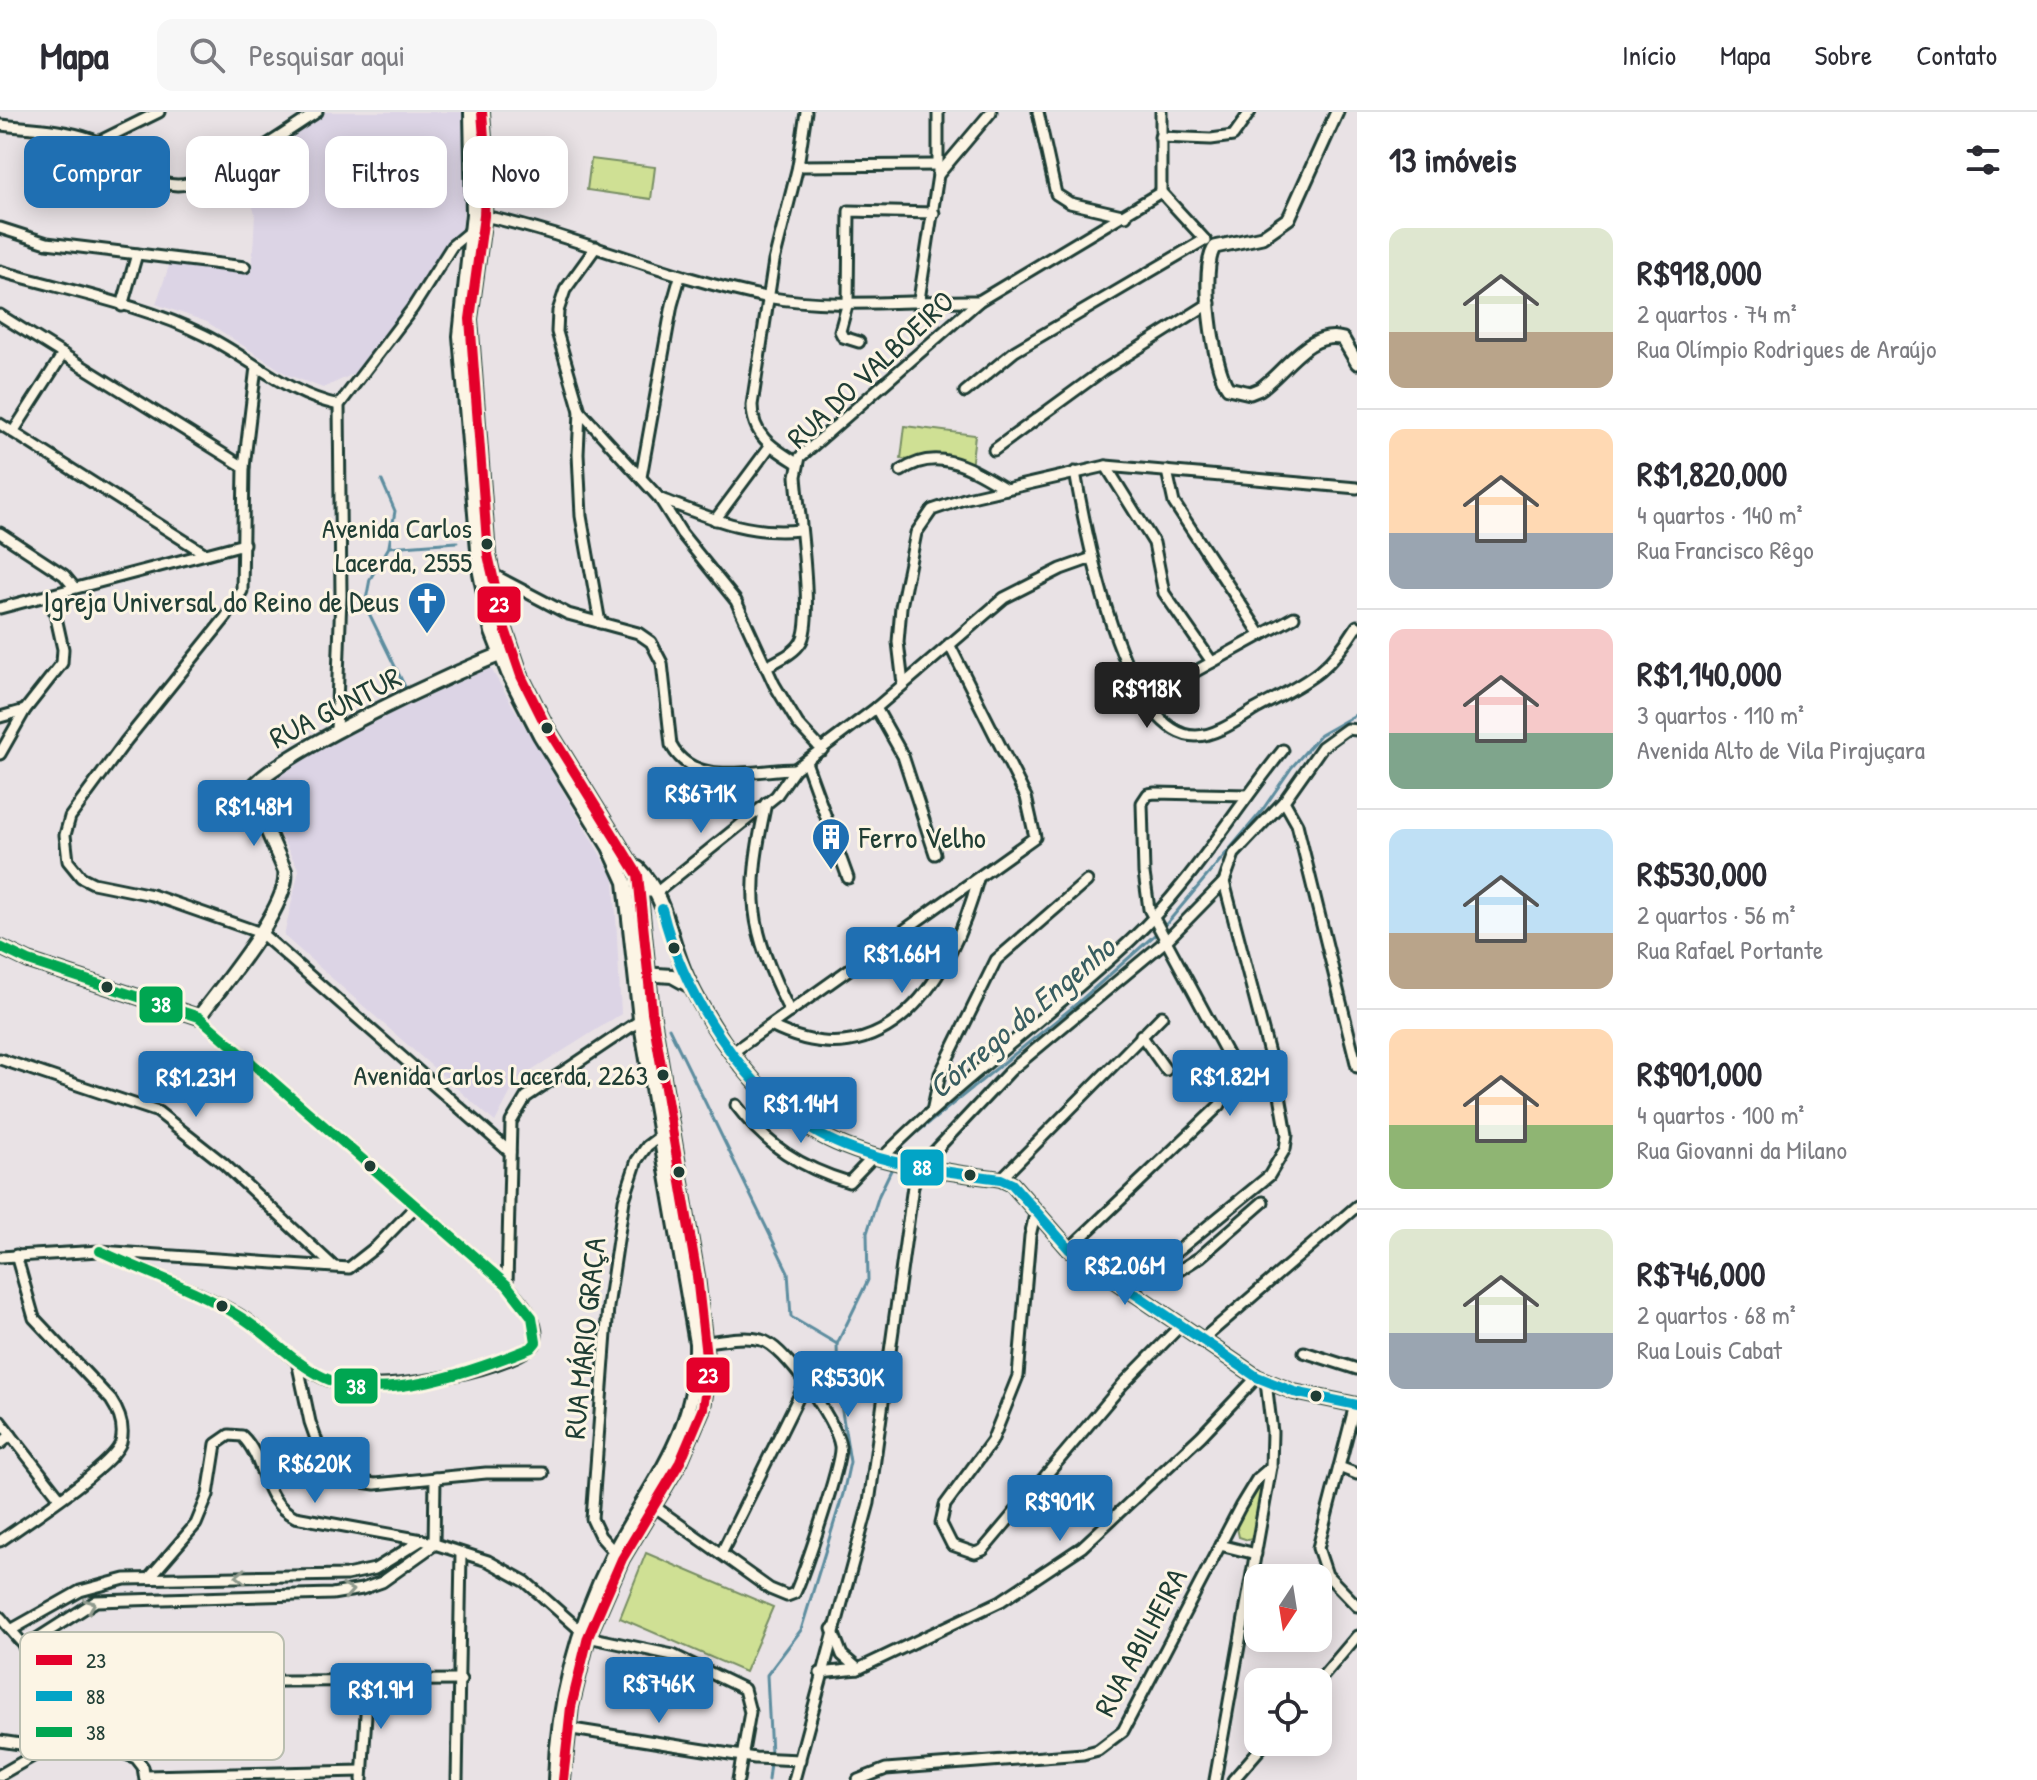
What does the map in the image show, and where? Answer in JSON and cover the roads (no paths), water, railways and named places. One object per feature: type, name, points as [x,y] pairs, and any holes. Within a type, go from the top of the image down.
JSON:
[{"type":"main road","points":[[471,112],[477,221]]},
{"type":"main road","points":[[482,112],[486,164],[477,221],[470,328],[486,573],[506,652],[540,735],[609,847],[628,896],[635,966],[708,1374],[703,1408],[618,1556],[584,1634],[555,1780]]},
{"type":"main road","points":[[506,652],[546,726],[635,866],[657,892],[680,961],[711,1024],[772,1097],[809,1128],[882,1157],[916,1167],[1001,1179],[1020,1190],[1069,1249],[1261,1379],[1356,1405]]},
{"type":"main road","name":"RUA GUNTUR","points":[[199,1017],[261,933],[286,877],[250,791],[265,773],[336,731],[506,652]]},
{"type":"main road","points":[[635,866],[654,977],[646,1018]]},
{"type":"main road","points":[[628,896],[642,896],[658,906],[664,917]]},
{"type":"main road","points":[[0,947],[29,961],[199,1017]]},
{"type":"main road","points":[[654,977],[680,961]]},
{"type":"main road","points":[[635,966],[654,977],[672,976],[692,988]]},
{"type":"main road","points":[[563,1728],[563,1780]]},
{"type":"street","points":[[110,136],[159,112]]},
{"type":"street","points":[[170,181],[181,185],[262,149],[317,112]]},
{"type":"street","points":[[797,463],[770,446],[758,432],[752,415],[774,261],[798,166],[806,112]]},
{"type":"street","points":[[919,300],[934,213],[938,112]]},
{"type":"street","points":[[798,166],[938,170],[991,112]]},
{"type":"street","points":[[1038,112],[1056,194],[1070,203],[1126,216]]},
{"type":"street","points":[[1161,112],[1161,192],[1204,240],[1215,247],[1262,237],[1289,218],[1338,113]]},
{"type":"street","points":[[1160,137],[1233,136],[1250,112]]},
{"type":"street","points":[[0,125],[81,136]]},
{"type":"street","name":"RUA DO VALBOEIRO","points":[[766,667],[791,653],[804,636],[806,592],[797,463],[826,433],[979,301],[1126,216],[1161,192]]},
{"type":"street","points":[[859,342],[841,335],[848,302],[849,211],[934,213]]},
{"type":"street","points":[[336,731],[340,566],[339,405],[412,309],[452,246],[477,221],[596,247],[680,277],[769,297],[848,302],[979,301]]},
{"type":"street","points":[[0,228],[35,241],[245,267]]},
{"type":"street","points":[[965,392],[1015,351],[1204,240]]},
{"type":"street","points":[[596,247],[565,290],[557,320],[562,355],[580,411],[578,454],[581,516],[600,623]]},
{"type":"street","points":[[1215,247],[1208,261],[1210,303],[1220,378],[1228,388],[1250,393],[1260,389],[1309,345],[1323,337],[1343,339],[1357,363]]},
{"type":"street","points":[[122,306],[137,254]]},
{"type":"street","points":[[0,271],[122,306],[204,334],[290,389],[339,405]]},
{"type":"street","points":[[641,477],[667,328],[680,277]]},
{"type":"street","points":[[994,450],[1102,371],[1210,303]]},
{"type":"street","points":[[0,315],[244,467]]},
{"type":"street","points":[[13,432],[63,354]]},
{"type":"street","points":[[256,367],[244,467],[244,581],[237,601],[80,802],[70,817],[65,848],[74,870],[93,883],[152,895],[261,933],[510,1152]]},
{"type":"street","points":[[580,411],[660,499],[682,534],[736,601],[766,667],[798,724],[822,750]]},
{"type":"street","points":[[0,424],[204,553]]},
{"type":"street","points":[[715,520],[770,446]]},
{"type":"street","points":[[901,471],[913,462],[929,459],[956,461],[1006,489]]},
{"type":"street","points":[[1106,466],[1154,543],[1164,593],[1212,662]]},
{"type":"street","points":[[903,684],[898,642],[901,607],[920,523],[928,512],[1006,489],[1106,466],[1357,488]]},
{"type":"street","points":[[1167,471],[1174,503],[1261,635]]},
{"type":"street","points":[[1075,472],[1092,558],[1135,682],[1162,722],[1184,734],[1197,736],[1217,731],[1317,677],[1357,626]]},
{"type":"street","points":[[660,499],[757,532],[800,530]]},
{"type":"street","points":[[0,533],[64,575],[74,587]]},
{"type":"street","points":[[0,608],[244,544]]},
{"type":"street","points":[[642,896],[657,892],[776,796],[795,769],[876,708],[1004,598],[1061,569],[1092,558]]},
{"type":"street","points":[[486,573],[568,614],[638,633],[657,648],[667,730],[671,745],[684,764],[710,773],[795,769]]},
{"type":"street","points":[[0,754],[25,710],[63,657],[51,595]]},
{"type":"street","points":[[1187,676],[1294,617]]},
{"type":"street","points":[[733,1052],[1034,838],[1035,827],[1020,784],[947,645]]},
{"type":"street","points":[[876,708],[903,756],[935,854]]},
{"type":"street","points":[[0,717],[25,710]]},
{"type":"street","points":[[794,1780],[820,1673],[869,1503],[916,1167],[1011,1070],[1224,882],[1234,854],[1284,801],[1322,747],[1347,729],[1357,730]]},
{"type":"street","points":[[736,1105],[757,1133],[785,1155],[825,1175],[849,1182],[882,1157],[933,1107],[1155,918],[1229,825],[1283,750]]},
{"type":"street","points":[[806,762],[848,878]]},
{"type":"street","points":[[1069,1249],[1220,1105],[1229,1087],[1232,1069],[1228,1056],[1147,901],[1141,810],[1146,796],[1155,793],[1248,795]]},
{"type":"street","points":[[1284,801],[1297,824],[1357,1067]]},
{"type":"street","points":[[766,803],[751,898],[763,948],[790,1012]]},
{"type":"street","points":[[771,1026],[799,1038],[834,1044],[876,1035],[901,1021],[914,1008],[963,929],[978,879]]},
{"type":"street","points":[[933,1107],[940,1074],[996,960],[1087,881]]},
{"type":"street","points":[[1131,1289],[1269,1176],[1282,1157],[1287,1142],[1280,1095],[1224,882]]},
{"type":"street","points":[[1001,1179],[1162,1016]]},
{"type":"street","points":[[100,1251],[231,1311],[297,1361],[331,1381],[378,1388],[463,1373],[533,1347],[537,1336],[532,1317],[507,1285],[199,1017]]},
{"type":"street","points":[[507,1285],[511,1122],[526,1097],[646,1018]]},
{"type":"street","points":[[1141,1035],[1166,1070]]},
{"type":"street","points":[[0,1059],[158,1112],[224,1164],[333,1266]]},
{"type":"street","name":"RUA MÁRIO GRAÇA","points":[[618,1556],[600,1536],[592,1519],[608,1307],[629,1177],[647,1146],[665,1131]]},
{"type":"street","points":[[1175,1273],[1200,1257],[1263,1202]]},
{"type":"street","points":[[1203,1339],[1357,1206]]},
{"type":"street","points":[[0,1257],[100,1251],[355,1266],[415,1207]]},
{"type":"street","points":[[1036,1210],[1028,1249],[1018,1376],[992,1441],[945,1505],[941,1523],[954,1547],[975,1553],[983,1550],[1106,1404],[1181,1325]]},
{"type":"street","points":[[1185,1245],[1200,1257]]},
{"type":"street","points":[[0,1541],[60,1498],[116,1451],[120,1444],[121,1421],[111,1400],[34,1318],[16,1255]]},
{"type":"street","points":[[651,1503],[770,1589],[787,1596],[795,1593],[840,1447],[833,1427],[779,1350],[767,1342],[751,1339],[701,1343]]},
{"type":"street","points":[[1304,1352],[1357,1369]]},
{"type":"street","points":[[297,1361],[310,1422],[330,1468],[359,1483],[543,1473]]},
{"type":"street","points":[[820,1673],[858,1669],[1001,1601],[1082,1547],[1261,1379]]},
{"type":"street","points":[[1215,1780],[1271,1467],[1272,1432],[1261,1379]]},
{"type":"street","points":[[721,1554],[805,1384]]},
{"type":"street","points":[[1356,1405],[1322,1525],[1319,1558],[1333,1584],[1357,1606]]},
{"type":"street","points":[[0,1421],[60,1498]]},
{"type":"street","points":[[0,1444],[11,1435]]},
{"type":"street","points":[[151,1576],[196,1524],[208,1495],[213,1451],[221,1439],[229,1435],[242,1436],[248,1441],[269,1493],[288,1514],[422,1540],[509,1571],[548,1600],[584,1634],[673,1655],[744,1689],[750,1704],[738,1780]]},
{"type":"street","name":"RUA ABILHEIRA","points":[[858,1780],[886,1769],[1083,1754],[1114,1740],[1123,1731],[1257,1479],[1271,1467]]},
{"type":"street","points":[[1339,1467],[1357,1474]]},
{"type":"street","points":[[434,1545],[435,1478]]},
{"type":"street","points":[[11,1630],[100,1583],[151,1576],[354,1574],[375,1569],[422,1540]]},
{"type":"street","points":[[47,1632],[96,1601],[332,1594],[362,1589],[382,1582],[434,1545]]},
{"type":"street","points":[[1220,1545],[1256,1554]]},
{"type":"street","points":[[457,1780],[461,1553]]},
{"type":"street","points":[[0,1617],[20,1642]]},
{"type":"street","points":[[832,1629],[842,1655],[858,1669]]},
{"type":"street","points":[[1330,1668],[1357,1636]]},
{"type":"street","points":[[284,1681],[461,1680]]},
{"type":"street","points":[[145,1778],[362,1776],[368,1681]]},
{"type":"street","points":[[563,1728],[755,1758],[800,1760]]},
{"type":"street","points":[[0,1741],[20,1744]]},
{"type":"street","points":[[1233,1780],[1254,1756]]},
{"type":"street","points":[[0,1775],[26,1760]]},
{"type":"waterway","points":[[382,481],[395,511],[389,546]]},
{"type":"waterway","points":[[405,687],[365,605],[370,579],[389,547],[457,542]]},
{"type":"waterway","name":"Córrego do Engenho","points":[[1163,928],[1261,812],[1292,767],[1320,735],[1357,714]]},
{"type":"waterway","name":"Córrego do Engenho","points":[[897,1157],[904,1143],[1073,1007],[1157,933]]},
{"type":"waterway","points":[[669,1028],[788,1272],[791,1317],[837,1344]]},
{"type":"waterway","name":"Córrego do Engenho","points":[[768,1780],[771,1754],[767,1675],[801,1630],[843,1494],[850,1462],[838,1386],[837,1344],[868,1280],[867,1233],[879,1195],[894,1164]]},
{"type":"place","name":"Avenida Carlos Lacerda, 2555","points":[[487,544]]},
{"type":"place","name":"Igreja Universal do Reino de Deus","points":[[427,635]]},
{"type":"place","name":"Ferro Velho","points":[[831,871]]},
{"type":"place","name":"Avenida Carlos Lacerda, 2263","points":[[663,1075]]}]
